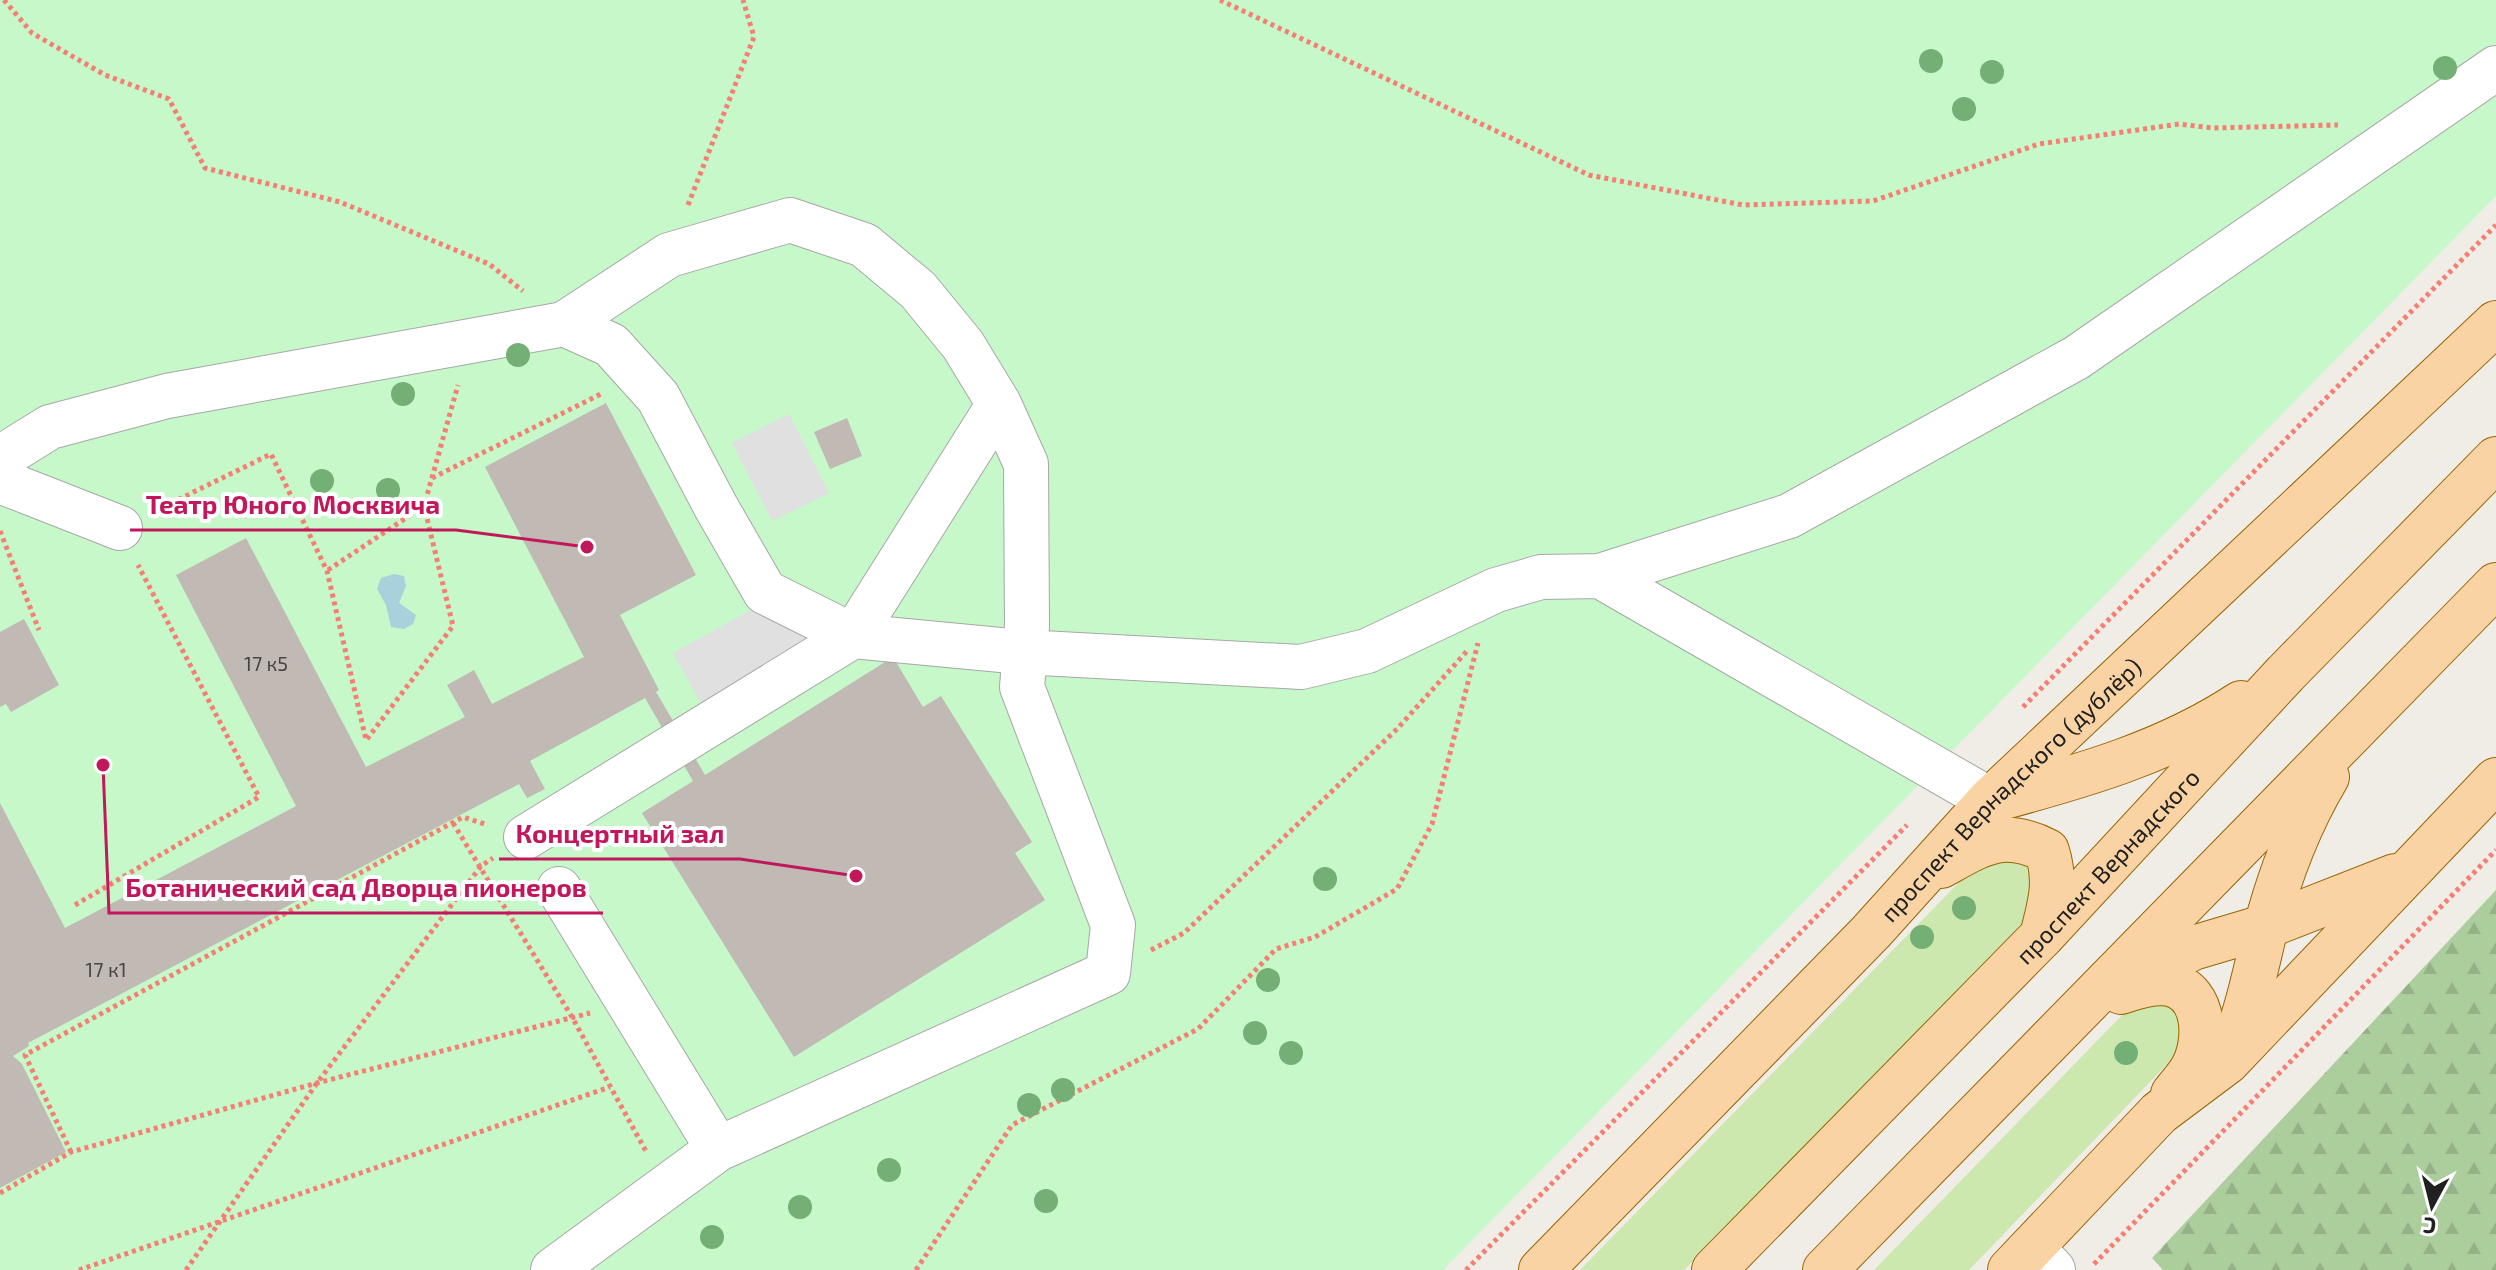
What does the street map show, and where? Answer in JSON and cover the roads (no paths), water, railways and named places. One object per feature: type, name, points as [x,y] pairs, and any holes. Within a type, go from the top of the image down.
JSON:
[{"type":"main road","name":"проспект Вернадского (дублёр)","points":[[1541,1270],[1925,875],[1990,800],[2496,323]]},
{"type":"main road","name":"проспект Вернадского","points":[[1714,1270],[2042,936],[2286,673],[2496,459]]},
{"type":"main road","points":[[1825,1270],[2496,585]]},
{"type":"main road","points":[[1990,800],[2158,749],[2218,718],[2286,673]]},
{"type":"main road","points":[[2227,1062],[2246,1013],[2267,926],[2292,843],[2359,724]]},
{"type":"main road","points":[[2159,1113],[2227,1062],[2496,780]]},
{"type":"main road","points":[[1925,875],[1973,848],[2005,838],[2026,840],[2047,851],[2054,872],[2052,899],[2042,936]]},
{"type":"main road","points":[[2088,1002],[2193,948],[2267,926],[2409,870]]},
{"type":"main road","points":[[2031,1263],[2159,1113],[2193,1068],[2201,1045],[2202,1016],[2192,998],[2172,984],[2142,985],[2088,1002]]},
{"type":"lane","points":[[564,324],[611,345],[658,397],[765,592],[853,636],[1023,652],[1301,667],[1367,651],[1496,590],[1541,577],[1600,576],[1789,516],[2076,358],[2496,68]]},
{"type":"lane","points":[[0,458],[50,427],[167,396],[564,324],[669,255],[790,220],[864,245],[918,290],[963,345],[999,404],[1026,464],[1027,626],[1022,687],[1113,925],[1108,973],[718,1149],[553,1270]]},
{"type":"lane","points":[[526,837],[853,636],[999,404]]},
{"type":"lane","points":[[0,481],[120,528]]},
{"type":"lane","points":[[1600,576],[1990,800]]},
{"type":"lane","points":[[559,889],[718,1149]]},
{"type":"water","points":[[394,574],[404,576],[406,586],[399,603],[416,615],[413,624],[404,629],[391,627],[386,605],[377,589],[381,578]]},
{"type":"place","name":"Театр Юного Москвича","points":[[587,547]]},
{"type":"place","name":"Ботанический сад Дворца пионеров","points":[[103,765]]},
{"type":"place","name":"Концертный зал","points":[[856,876]]}]
